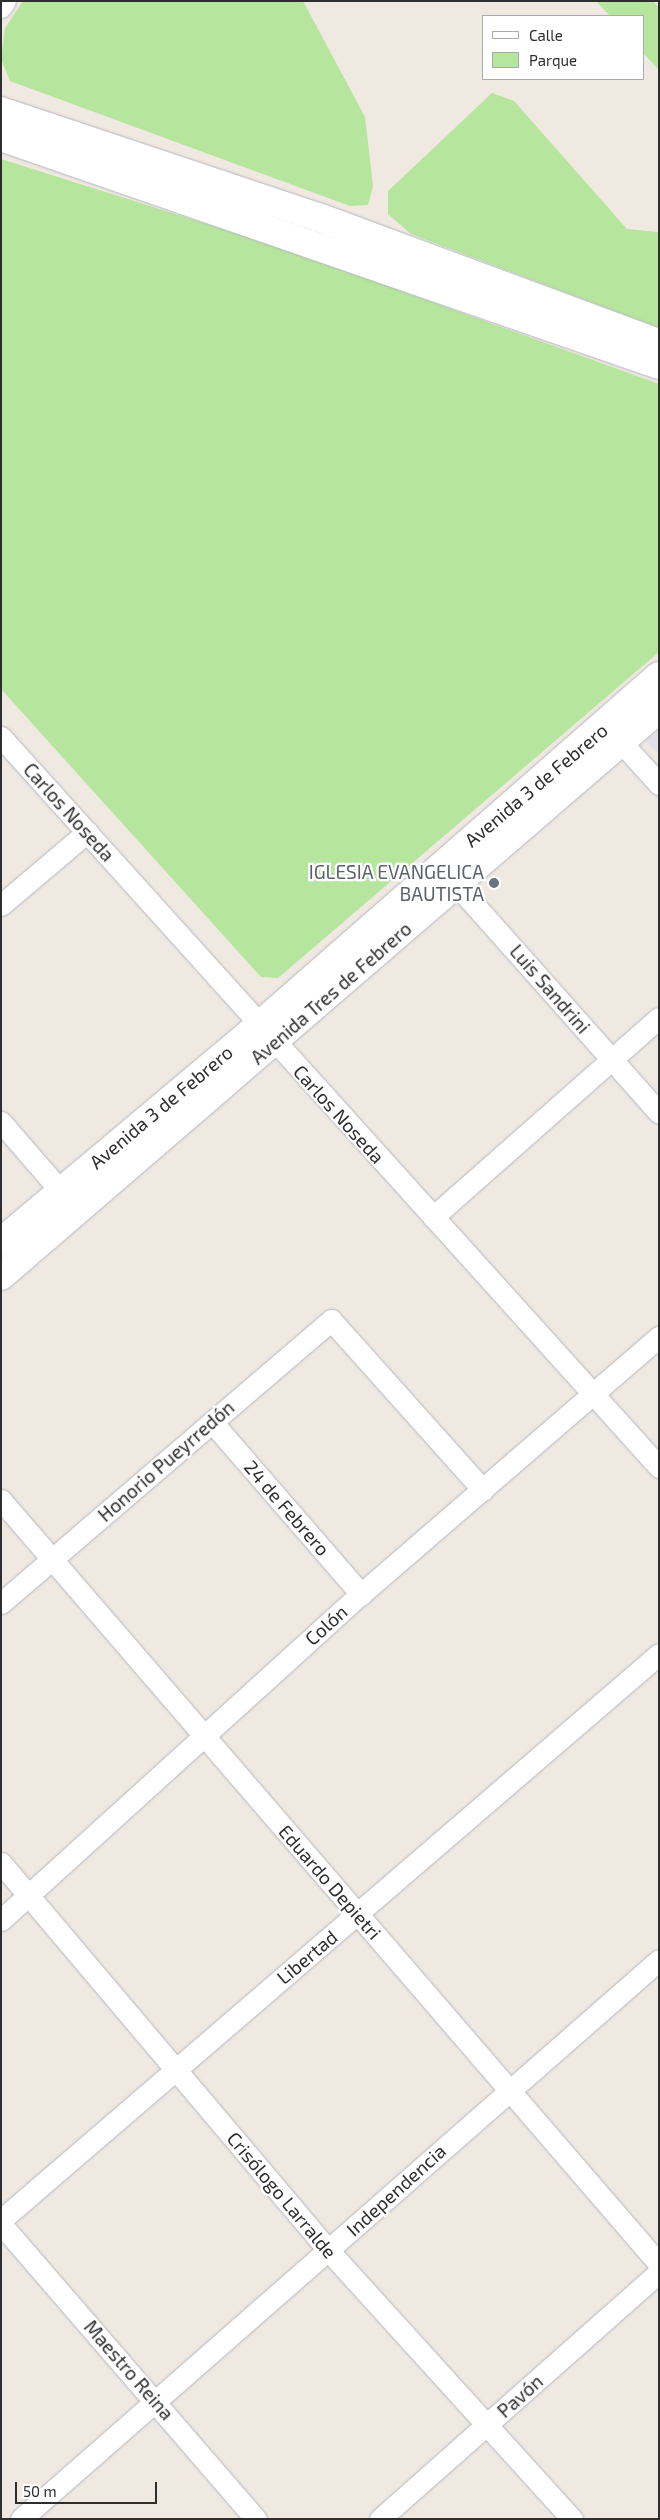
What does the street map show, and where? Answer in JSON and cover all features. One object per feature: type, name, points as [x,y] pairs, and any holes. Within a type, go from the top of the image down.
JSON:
[{"type":"main road","points":[[1,111],[318,217],[659,343]]},
{"type":"main road","points":[[1,137],[659,365]]},
{"type":"main road","name":"Avenida 3 de Febrero","points":[[614,734],[659,676]]},
{"type":"main road","name":"Avenida Tres de Febrero","points":[[1,1276],[69,1200],[268,1033],[448,874],[614,734],[659,708]]},
{"type":"main road","points":[[1,1242],[69,1200]]},
{"type":"street","points":[[1,7],[6,1]]},
{"type":"street","points":[[614,734],[659,784]]},
{"type":"street","name":"Carlos Noseda","points":[[1,737],[659,1467]]},
{"type":"street","points":[[1,905],[87,832]]},
{"type":"street","name":"Luis Sandrini","points":[[448,874],[659,1113]]},
{"type":"street","points":[[433,1217],[659,1018]]},
{"type":"street","points":[[1,1122],[69,1200]]},
{"type":"street","name":"Honorio Pueyrredón","points":[[1,1604],[331,1320],[483,1490]]},
{"type":"street","name":"Colón","points":[[1,1920],[30,1897],[203,1734],[361,1594],[659,1338]]},
{"type":"street","name":"24 de Febrero","points":[[212,1422],[361,1594]]},
{"type":"street","name":"Eduardo Depietri","points":[[1,1500],[659,2264]]},
{"type":"street","name":"Libertad","points":[[1,2220],[659,1654]]},
{"type":"street","name":"Crisólogo Larralde","points":[[1,1863],[177,2068],[329,2251],[489,2424],[572,2519]]},
{"type":"street","name":"Independencia","points":[[21,2519],[329,2251],[508,2088],[659,1960]]},
{"type":"street","name":"Maestro Reina","points":[[1,2224],[156,2400],[256,2519]]},
{"type":"street","name":"Pavón","points":[[380,2519],[659,2272]]},
{"type":"shaded area","points":[[659,730],[659,755],[646,741]]},
{"type":"green space","points":[[23,1],[303,1],[365,117],[373,186],[368,205],[350,206],[10,81],[1,59],[5,28]]},
{"type":"green space","points":[[596,1],[653,1],[659,8],[659,70],[645,55],[645,15],[609,15]]},
{"type":"green space","points":[[492,93],[514,101],[627,229],[659,232],[659,328],[411,234],[388,214],[388,191]]},
{"type":"green space","points":[[1,159],[277,246],[659,384],[659,652],[278,978],[261,977],[1,689]]},
{"type":"place","name":"IGLESIA EVANGELICA BAUTISTA","points":[[494,883]]}]
